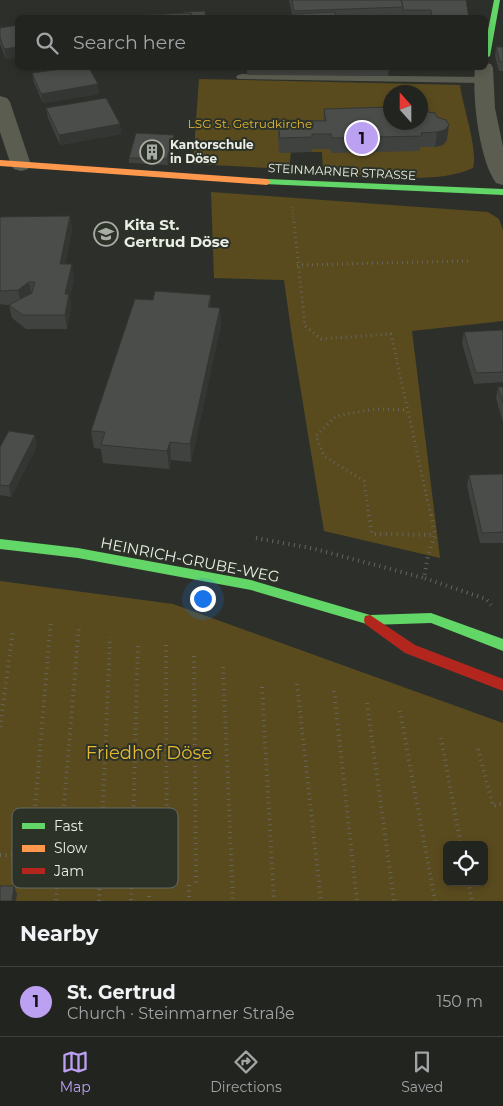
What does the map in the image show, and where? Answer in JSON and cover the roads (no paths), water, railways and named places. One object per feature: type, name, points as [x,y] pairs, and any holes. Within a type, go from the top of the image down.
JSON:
[{"type":"street","points":[[488,46],[497,0]]},
{"type":"street","points":[[482,74],[485,114],[503,179]]},
{"type":"street","points":[[0,102],[21,164]]},
{"type":"street","name":"STEINMARNER STRASSE","points":[[0,163],[291,184],[503,192]]},
{"type":"street","name":"HEINRICH-GRUBE-WEG","points":[[0,544],[78,553],[251,585],[370,620],[430,618],[503,645]]},
{"type":"street","name":"HEINRICH-GRUBE-WEG","points":[[370,620],[410,649],[503,684]]},
{"type":"lane","points":[[242,77],[482,74]]},
{"type":"place","name":"St. Gertrud","points":[[362,138]]},
{"type":"place","name":"Kantorschule in Döse","points":[[152,152]]},
{"type":"place","name":"Kita St. Gertrud Döse","points":[[106,234]]},
{"type":"park label","name":"LSG St. Getrudkirche","points":[[250,124]]},
{"type":"park label","name":"Friedhof Döse","points":[[149,753]]}]
